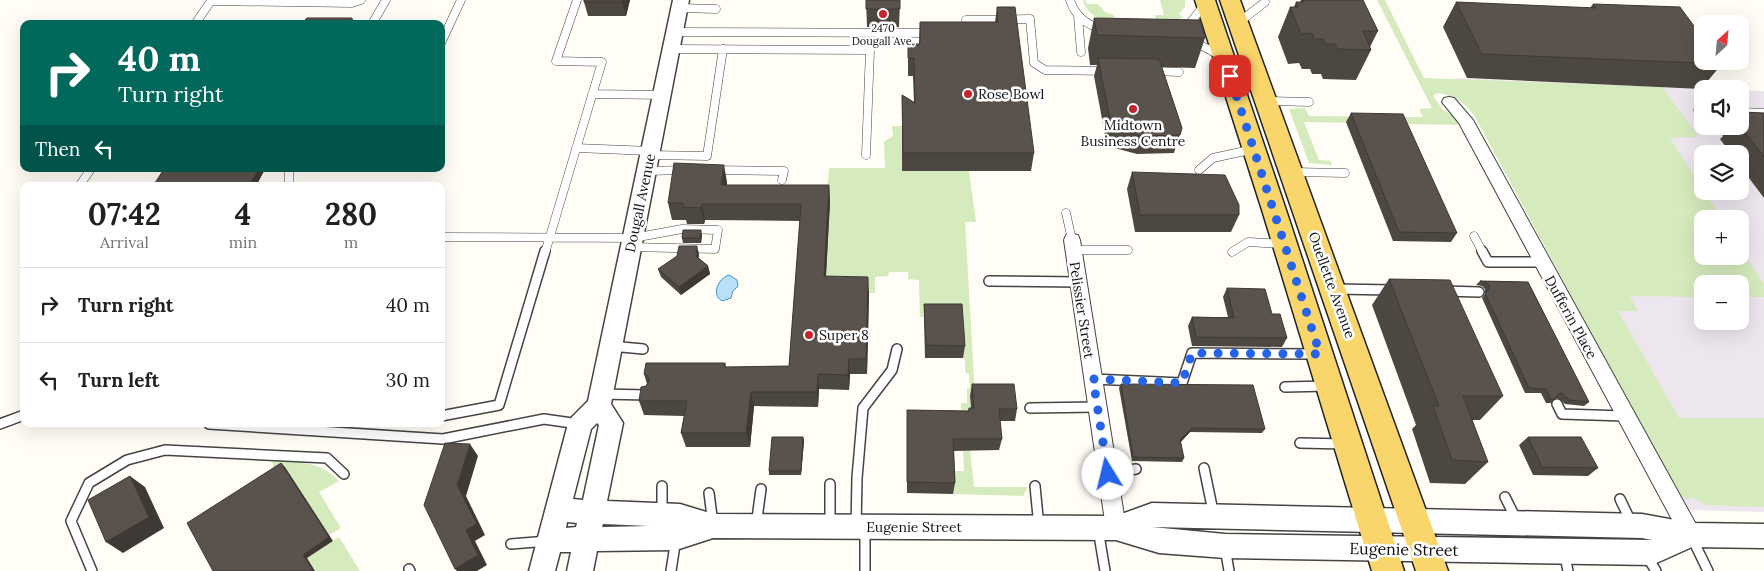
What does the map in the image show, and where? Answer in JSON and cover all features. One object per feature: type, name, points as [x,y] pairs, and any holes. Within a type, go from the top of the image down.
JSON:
[{"type":"main road","points":[[1220,7],[1224,57],[1380,547]]},
{"type":"main road","name":"Ouellette Avenue","points":[[1220,7],[1266,101],[1424,547]]},
{"type":"street","name":"Dougall Avenue","points":[[600,400],[681,4]]},
{"type":"street","name":"Dufferin Place","points":[[1449,102],[1465,120],[1690,535]]},
{"type":"street","name":"Pelissier Street","points":[[1072,246],[1108,474],[1107,528]]},
{"type":"street","points":[[542,571],[580,424],[600,400],[611,423],[580,571]]},
{"type":"street","name":"Eugenie Street","points":[[557,510],[680,516],[713,526],[1107,528],[1159,541],[1225,546],[1424,547],[1566,561],[1650,562],[1652,552],[1690,535]]},
{"type":"street","name":"Eugenie Street","points":[[1107,528],[1152,514],[1214,516],[1380,547]]},
{"type":"street","name":"Eugenie Street","points":[[1424,547],[1519,523],[1633,526],[1690,535],[1764,536]]},
{"type":"street","name":"Eugenie Street","points":[[550,540],[676,538],[713,526]]},
{"type":"lane","points":[[198,20],[211,1],[352,3],[361,0]]},
{"type":"lane","points":[[374,20],[386,0]]},
{"type":"lane","points":[[445,35],[462,0]]},
{"type":"lane","points":[[445,415],[499,404],[602,62],[556,62],[577,0]]},
{"type":"lane","points":[[1070,0],[1078,16],[1082,52]]},
{"type":"lane","points":[[1174,28],[1190,23],[1220,7],[1265,2]]},
{"type":"lane","points":[[681,4],[716,9]]},
{"type":"lane","points":[[1078,16],[1094,27],[1108,31]]},
{"type":"lane","points":[[958,33],[967,33],[966,20],[1030,20],[1034,63],[1045,70],[1113,71]]},
{"type":"lane","points":[[673,41],[939,33]]},
{"type":"lane","points":[[1188,39],[1224,57]]},
{"type":"lane","points":[[673,41],[723,50],[870,50],[866,155]]},
{"type":"lane","points":[[649,159],[707,156],[723,50]]},
{"type":"lane","points":[[1141,71],[1179,72]]},
{"type":"lane","points":[[592,94],[662,95]]},
{"type":"lane","points":[[1266,101],[1309,102]]},
{"type":"lane","points":[[1749,112],[1764,113]]},
{"type":"lane","points":[[576,148],[649,159],[689,170]]},
{"type":"lane","points":[[1199,170],[1213,158],[1254,149]]},
{"type":"lane","points":[[708,170],[784,171],[782,180]]},
{"type":"lane","points":[[1291,172],[1345,173]]},
{"type":"lane","points":[[1066,213],[1072,246],[1128,250]]},
{"type":"lane","points":[[445,237],[549,237],[715,248],[718,230],[682,229],[632,242]]},
{"type":"lane","points":[[1474,236],[1488,262],[1541,262]]},
{"type":"lane","points":[[1232,252],[1248,242],[1285,244]]},
{"type":"lane","points":[[988,281],[1078,282]]},
{"type":"lane","points":[[1333,290],[1401,290]]},
{"type":"lane","points":[[1429,291],[1479,292]]},
{"type":"lane","points":[[611,346],[644,349]]},
{"type":"lane","points":[[865,571],[857,478],[863,408],[892,370],[897,349]]},
{"type":"lane","points":[[1093,379],[1182,383],[1192,353],[1320,354]]},
{"type":"lane","points":[[1285,387],[1330,386]]},
{"type":"lane","points":[[600,400],[648,395]]},
{"type":"lane","points":[[1557,404],[1562,414],[1625,416]]},
{"type":"lane","points":[[1030,408],[1097,407]]},
{"type":"lane","points":[[0,424],[20,416]]},
{"type":"lane","points":[[256,427],[443,439],[544,419],[580,424]]},
{"type":"lane","points":[[1300,443],[1348,444]]},
{"type":"lane","points":[[92,571],[71,521],[89,483],[127,460],[165,450],[327,458],[344,474]]},
{"type":"lane","points":[[1204,468],[1214,516]]},
{"type":"lane","points":[[1108,474],[1136,469]]},
{"type":"lane","points":[[830,484],[830,527]]},
{"type":"lane","points":[[662,486],[662,515]]},
{"type":"lane","points":[[1035,486],[1039,527]]},
{"type":"lane","points":[[756,527],[761,489]]},
{"type":"lane","points":[[709,493],[713,526]]},
{"type":"lane","points":[[1505,497],[1519,523]]},
{"type":"lane","points":[[1620,499],[1633,526]]},
{"type":"lane","points":[[1105,571],[1107,528]]},
{"type":"lane","points":[[1690,535],[1708,571]]},
{"type":"lane","points":[[670,571],[676,538]]},
{"type":"lane","points":[[511,544],[550,540]]},
{"type":"lane","points":[[1225,546],[1229,571]]},
{"type":"shaded area","points":[[1455,78],[1694,89],[1694,135],[1749,135],[1749,90],[1764,91],[1764,512],[1686,510]]},
{"type":"green space","points":[[1083,0],[1087,4],[1098,4],[1105,12],[1114,15],[1115,22],[1156,21],[1155,15],[1164,15],[1160,0],[1185,0],[1185,7],[1179,14],[1183,17],[1173,22],[1160,25],[1128,26],[1112,24],[1099,19],[1088,11]]},
{"type":"green space","points":[[1377,0],[1385,0],[1424,78],[1662,87],[1694,130],[1694,135],[1699,137],[1670,138],[1694,175],[1694,200],[1710,200],[1716,210],[1694,210],[1694,265],[1749,265],[1749,261],[1764,284],[1764,297],[1749,297],[1749,275],[1694,275],[1694,297],[1630,296],[1638,311],[1618,311],[1679,418],[1764,418],[1764,507],[1706,505],[1691,497],[1688,500],[1677,492],[1474,115],[1466,106],[1453,97],[1437,93],[1433,96],[1443,110],[1456,117],[1458,125],[1304,122],[1319,160],[1331,161],[1332,165],[1309,163],[1289,109],[1305,108],[1309,116],[1423,117],[1419,109],[1432,108]]},
{"type":"green space","points":[[892,126],[902,126],[903,171],[969,171],[976,222],[965,222],[975,396],[970,397],[972,420],[967,420],[974,487],[1028,487],[1023,496],[953,494],[953,471],[964,471],[961,403],[967,403],[967,388],[970,388],[969,374],[965,373],[965,360],[924,317],[920,317],[919,280],[908,279],[908,272],[889,272],[888,276],[875,277],[875,293],[825,292],[830,202],[826,202],[829,168],[885,168],[884,142],[893,136]]},
{"type":"green space","points":[[276,460],[310,464],[325,470],[339,481],[319,492],[341,528],[329,535],[285,468],[276,473],[272,462]]},
{"type":"green space","points":[[339,537],[360,571],[315,571],[307,558]]},
{"type":"water","points":[[729,275],[737,280],[738,286],[733,291],[731,298],[722,301],[717,295],[717,287],[722,279]]},
{"type":"building","points":[[584,0],[623,0],[622,2],[584,2]]},
{"type":"building","points":[[866,0],[900,0],[900,9],[866,9]]},
{"type":"building","points":[[1304,0],[1363,0],[1378,31],[1363,31],[1371,50],[1337,49],[1335,44],[1325,44],[1323,39],[1314,39],[1312,33],[1301,34],[1290,7],[1298,7],[1296,2],[1304,2]]},
{"type":"building","points":[[1456,2],[1596,8],[1593,4],[1680,7],[1694,26],[1694,63],[1482,54]]},
{"type":"building","name":"Rose Bowl","points":[[997,7],[1015,7],[1034,153],[903,153],[902,95],[915,103],[914,58],[908,58],[908,44],[920,44],[920,22],[998,22]]},
{"type":"building","points":[[307,18],[352,18],[351,20],[305,20]]},
{"type":"building","points":[[1094,18],[1200,20],[1205,38],[1097,35]]},
{"type":"building","name":"Midtown Business Centre","points":[[1098,58],[1159,59],[1182,128],[1180,135],[1142,136],[1112,129]]},
{"type":"building","points":[[1749,112],[1764,113],[1764,157],[1747,135],[1749,135]]},
{"type":"building","points":[[1351,113],[1403,114],[1457,233],[1399,232]]},
{"type":"building","points":[[674,163],[724,165],[721,185],[829,185],[824,276],[868,277],[866,359],[849,359],[848,375],[818,374],[817,392],[751,392],[746,433],[681,433],[687,401],[639,401],[641,387],[646,386],[649,381],[648,376],[644,374],[646,363],[725,363],[725,367],[789,366],[801,204],[702,204],[701,208],[683,207],[683,203],[668,203]]},
{"type":"building","points":[[162,172],[257,172],[251,182],[156,182]]},
{"type":"building","points":[[1132,172],[1225,175],[1239,205],[1239,215],[1140,215]]},
{"type":"building","points":[[683,230],[701,230],[700,238],[682,238]]},
{"type":"building","points":[[679,246],[697,246],[696,256],[708,266],[679,287],[658,269],[677,256]]},
{"type":"building","points":[[1389,279],[1450,280],[1503,396],[1463,396],[1488,462],[1452,460],[1433,406],[1439,406]]},
{"type":"building","points":[[1480,281],[1528,282],[1589,402],[1569,400],[1562,393],[1558,394],[1555,399],[1550,399],[1546,389],[1529,388],[1485,293],[1489,290],[1489,285],[1486,282]]},
{"type":"building","points":[[1227,288],[1265,289],[1272,314],[1280,314],[1287,338],[1196,337],[1192,317],[1234,318]]},
{"type":"building","points":[[924,304],[962,304],[965,346],[926,345]]},
{"type":"building","points":[[972,384],[1014,384],[1017,409],[999,409],[1002,439],[953,439],[955,483],[907,482],[907,410],[969,411],[969,408],[974,408]]},
{"type":"building","points":[[1121,384],[1253,385],[1265,429],[1192,428],[1180,440],[1184,458],[1133,457]]},
{"type":"building","points":[[772,437],[803,437],[801,471],[769,471]]},
{"type":"building","points":[[1528,437],[1581,437],[1598,468],[1542,467]]},
{"type":"building","points":[[445,443],[470,444],[457,485],[477,524],[466,530],[478,555],[455,569],[424,505]]},
{"type":"building","points":[[281,463],[329,537],[303,555],[313,571],[213,571],[187,523]]},
{"type":"building","points":[[130,476],[149,517],[106,542],[88,500]]},
{"type":"place","name":"2470 Dougall Ave.","points":[[883,14]]},
{"type":"place","name":"Rose Bowl","points":[[968,94]]},
{"type":"place","name":"Midtown Business Centre","points":[[1133,109]]},
{"type":"place","name":"Super 8","points":[[809,335]]},
{"type":"route","points":[[1108,474],[1093,379],[1182,383],[1192,353],[1320,354],[1276,213],[1230,76]]}]
